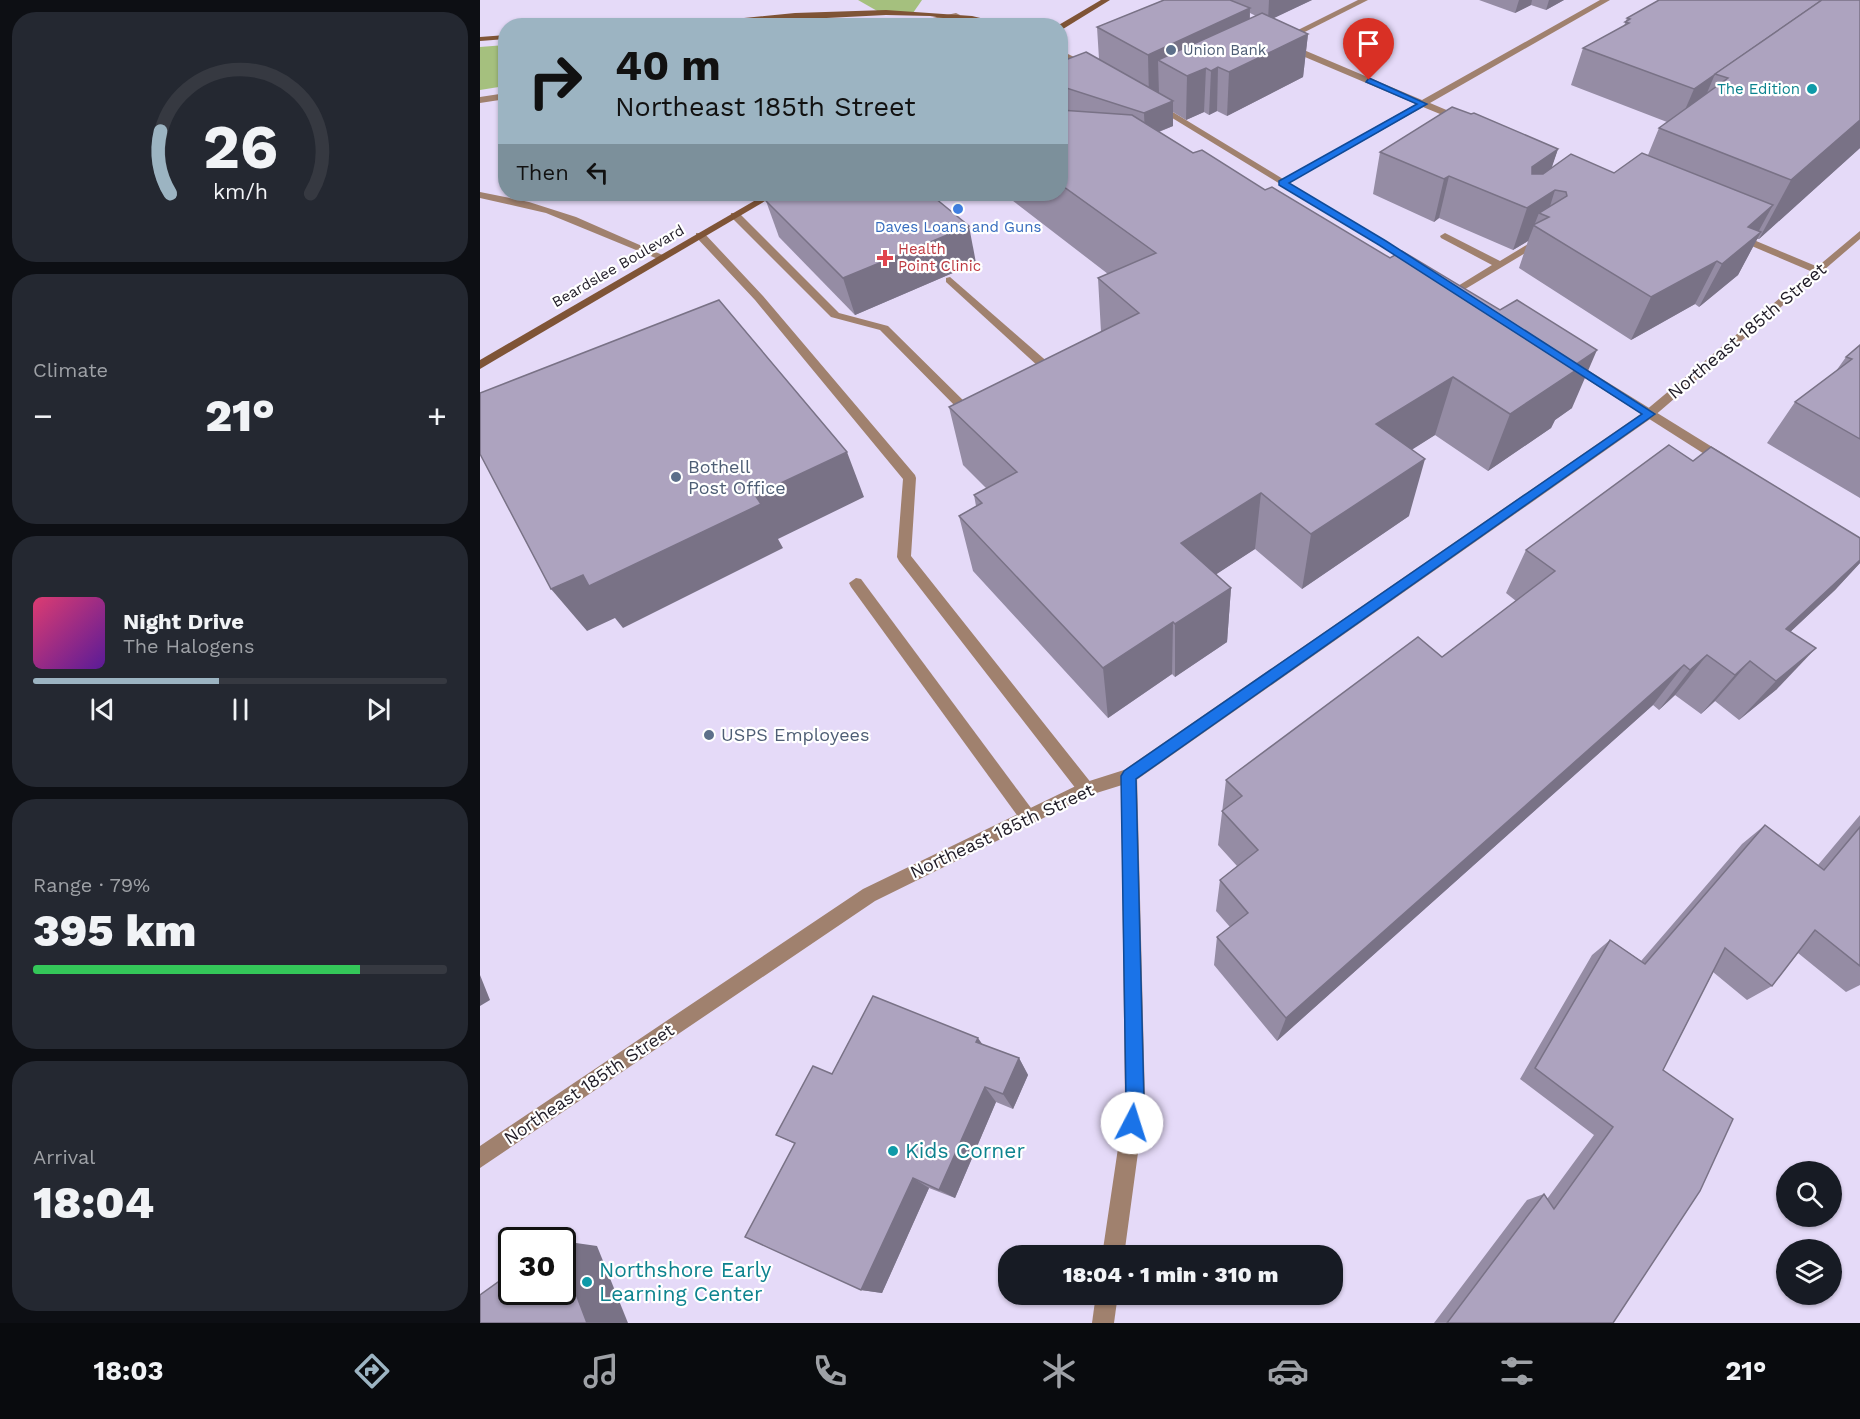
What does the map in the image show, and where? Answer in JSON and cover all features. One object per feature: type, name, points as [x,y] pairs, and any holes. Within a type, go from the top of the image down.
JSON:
[{"type":"main road","points":[[1068,22],[1106,0]]},
{"type":"main road","points":[[785,18],[843,14],[956,15],[973,18]]},
{"type":"main road","points":[[480,39],[498,38]]},
{"type":"main road","name":"Beardslee Boulevard","points":[[480,365],[760,201]]},
{"type":"street","points":[[1364,0],[1277,42],[1473,124]]},
{"type":"street","points":[[1282,183],[1606,0]]},
{"type":"street","points":[[940,18],[956,15]]},
{"type":"street","points":[[1068,56],[1094,71]]},
{"type":"street","points":[[480,100],[498,97]]},
{"type":"street","points":[[1150,99],[1420,267]]},
{"type":"street","points":[[480,195],[498,197]]},
{"type":"street","points":[[511,201],[586,226],[662,257]]},
{"type":"street","points":[[735,215],[835,315],[884,328],[968,415],[978,410]]},
{"type":"street","points":[[1731,233],[1819,271]]},
{"type":"street","name":"Northeast 185th Street","points":[[480,1158],[869,895],[1086,789],[1129,776],[1649,414],[1860,234]]},
{"type":"street","points":[[700,235],[759,298],[910,478],[904,556],[1086,789]]},
{"type":"street","points":[[1445,236],[1500,265]]},
{"type":"street","points":[[1457,291],[1546,237]]},
{"type":"street","points":[[950,280],[1056,374],[1046,378]]},
{"type":"street","points":[[1563,359],[1734,467]]},
{"type":"street","points":[[855,583],[1028,817]]},
{"type":"street","points":[[1115,1245],[1135,1101],[1129,776]]},
{"type":"street","points":[[1103,1323],[1105,1305]]},
{"type":"green space","points":[[858,0],[922,0],[913,13],[879,12]]},
{"type":"green space","points":[[498,46],[498,87],[480,90],[480,47]]},
{"type":"building","points":[[1164,0],[1230,0],[1250,8],[1148,55],[1097,27]]},
{"type":"building","points":[[1659,0],[1822,0],[1694,89],[1583,48],[1629,23],[1625,22],[1630,19],[1627,18]]},
{"type":"building","name":"The Edition","points":[[1822,0],[1860,0],[1860,120],[1791,180],[1659,128],[1728,78],[1715,74]]},
{"type":"building","points":[[1262,13],[1308,34],[1229,72],[1218,67],[1211,71],[1206,68],[1187,76],[1158,60]]},
{"type":"building","points":[[1086,52],[1173,101],[1144,113],[1068,89],[1068,59]]},
{"type":"building","points":[[1452,107],[1474,113],[1558,149],[1532,167],[1532,174],[1543,174],[1571,154],[1614,173],[1642,153],[1773,205],[1748,227],[1761,232],[1722,264],[1717,261],[1651,297],[1533,225],[1549,217],[1539,213],[1567,196],[1566,192],[1555,190],[1527,208],[1449,176],[1444,179],[1380,152]]},
{"type":"building","points":[[1068,111],[1132,115],[1193,153],[1202,150],[1265,190],[1272,187],[1390,258],[1402,251],[1500,310],[1517,300],[1597,350],[1572,367],[1576,370],[1510,414],[1453,377],[1376,424],[1425,459],[1311,534],[1261,493],[1181,543],[1231,588],[1175,624],[1173,622],[1103,668],[959,516],[982,503],[974,495],[1017,472],[949,407],[1139,313],[1098,278],[1156,253],[1068,190]]},
{"type":"building","points":[[766,201],[939,201],[969,226],[843,278]]},
{"type":"building","name":"Bothell Post Office","points":[[719,300],[847,452],[755,495],[761,504],[589,586],[583,575],[551,589],[480,454],[480,393]]},
{"type":"building","points":[[1860,345],[1860,439],[1795,402],[1852,359],[1846,357]]},
{"type":"building","points":[[1669,445],[1693,461],[1711,447],[1860,538],[1860,560],[1786,629],[1816,648],[1776,681],[1750,661],[1735,675],[1707,655],[1690,670],[1684,665],[1286,1018],[1217,937],[1248,913],[1220,880],[1258,850],[1222,811],[1242,796],[1226,780],[1418,637],[1442,657],[1555,571],[1526,550]]},
{"type":"building","points":[[1765,825],[1824,870],[1860,827],[1860,966],[1815,930],[1772,986],[1725,948],[1663,1070],[1733,1119],[1700,1191],[1613,1323],[1447,1323],[1544,1194],[1554,1209],[1613,1127],[1535,1068],[1610,940],[1645,964]]},
{"type":"building","name":"Kids Corner","points":[[873,996],[978,1038],[976,1042],[1019,1058],[1003,1094],[985,1087],[939,1190],[913,1178],[861,1290],[745,1237],[795,1143],[776,1135],[813,1066],[832,1074]]},
{"type":"building","points":[[498,1282],[498,1305],[576,1305],[576,1294],[587,1323],[480,1323],[480,1295]]},
{"type":"place","name":"Union Bank","points":[[1171,50]]},
{"type":"place","name":"The Edition","points":[[1812,89]]},
{"type":"place","name":"Daves Loans and Guns","points":[[958,209]]},
{"type":"place","name":"Health Point Clinic","points":[[885,258]]},
{"type":"place","name":"Bothell Post Office","points":[[676,477]]},
{"type":"place","name":"USPS Employees","points":[[709,735]]},
{"type":"place","name":"Kids Corner","points":[[893,1151]]},
{"type":"place","name":"Northshore Early Learning Center","points":[[587,1282]]},
{"type":"route","points":[[1132,1123],[1135,1101],[1129,776],[1649,414],[1382,243],[1282,183],[1423,104],[1369,80]]}]
